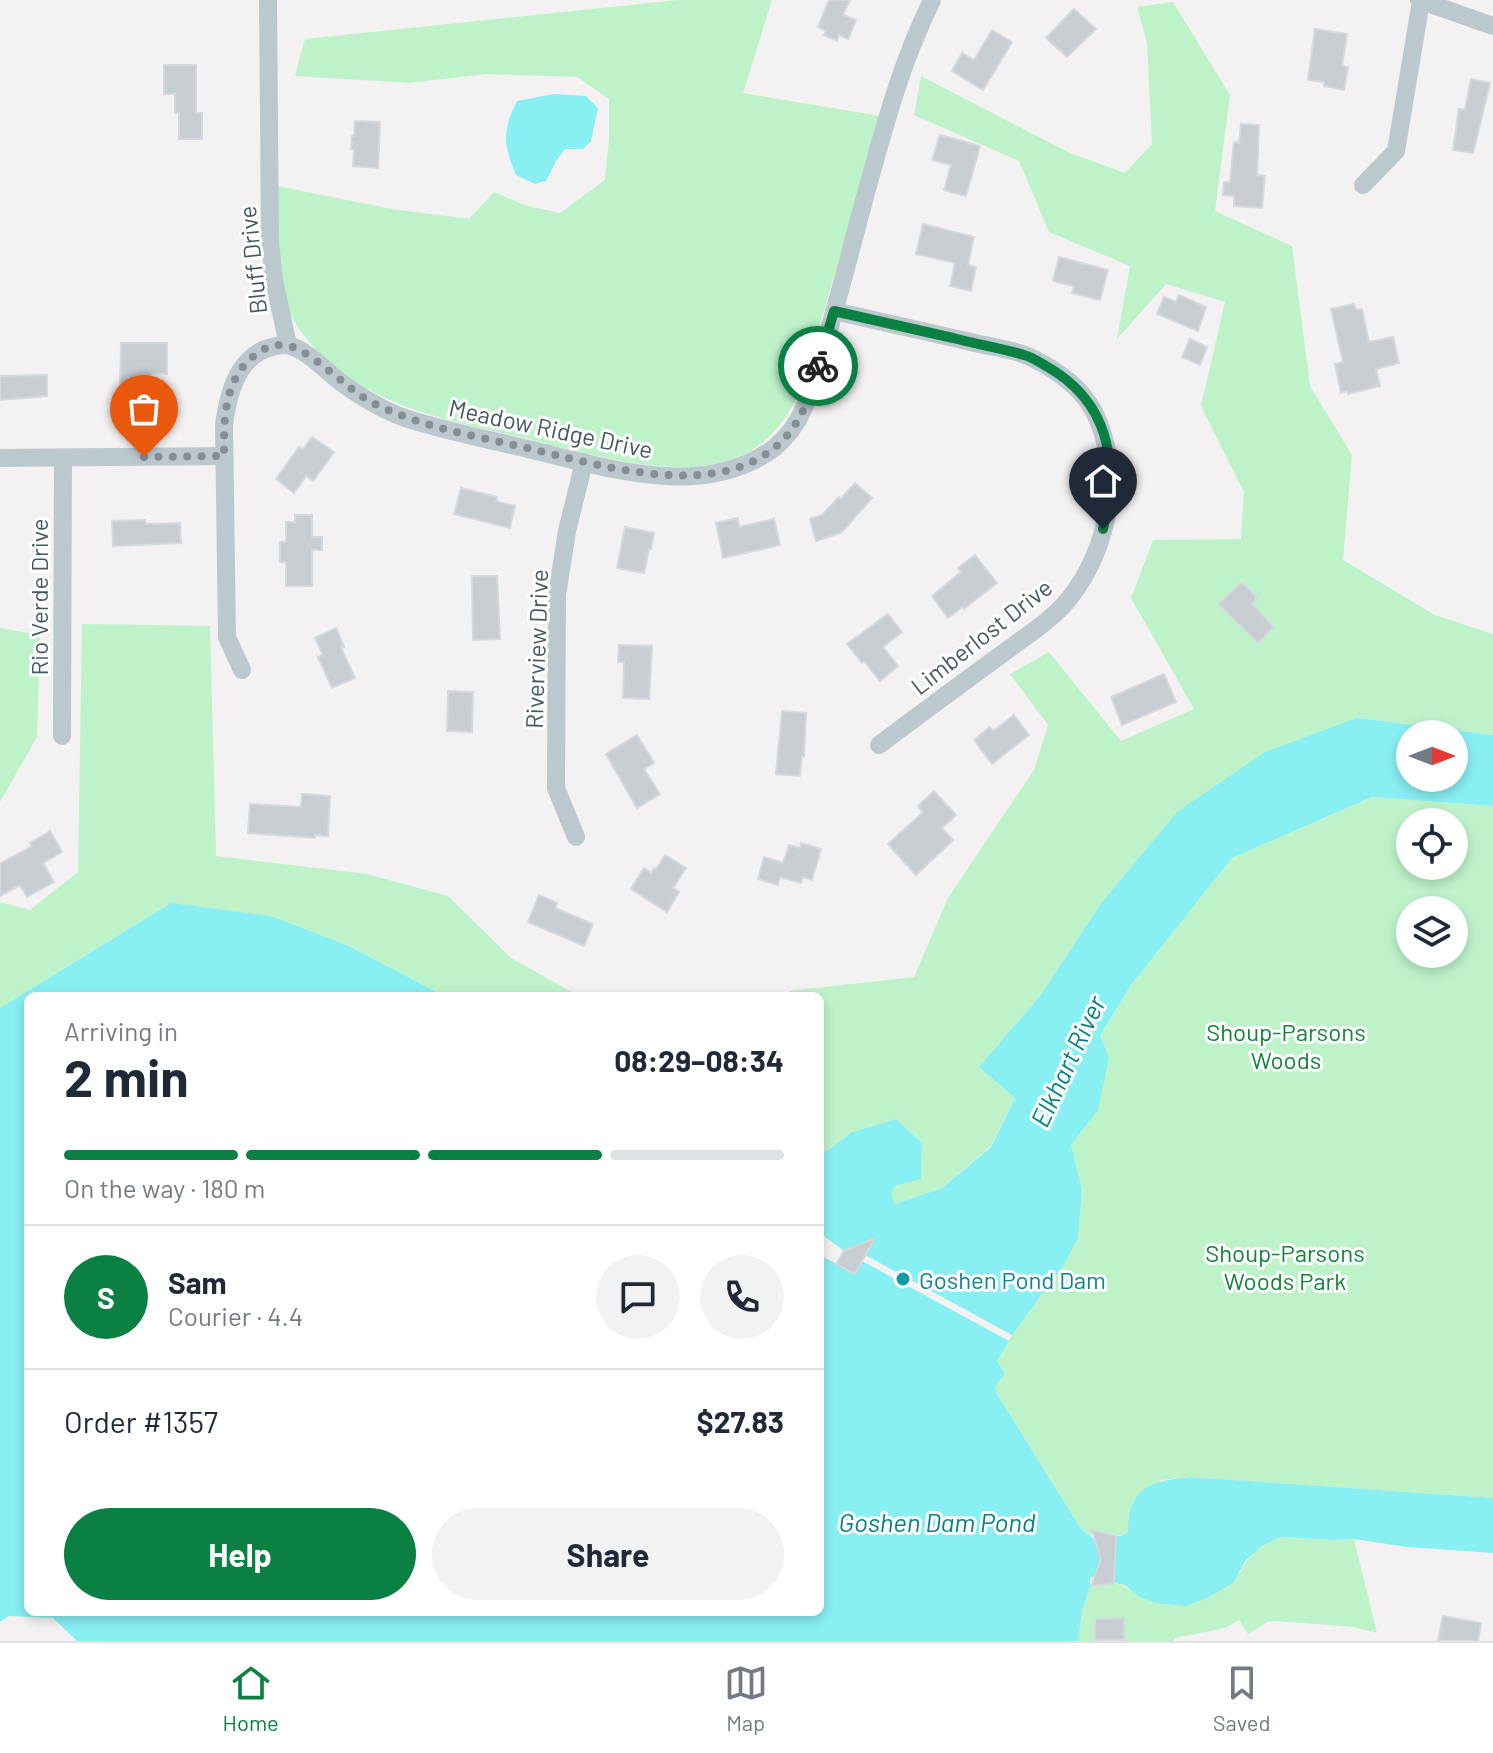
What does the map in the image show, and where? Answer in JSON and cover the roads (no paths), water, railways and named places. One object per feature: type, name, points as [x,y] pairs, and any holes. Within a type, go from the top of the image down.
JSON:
[{"type":"street","name":"Bluff Drive","points":[[242,670],[227,637],[224,425],[227,400],[232,382],[256,354],[269,347],[288,345],[274,280],[270,243],[268,0]]},
{"type":"street","name":"Meadow Ridge Drive","points":[[288,345],[303,352],[368,401],[436,427],[655,476],[690,476],[725,471],[751,463],[776,447],[790,432],[813,385],[896,90],[932,0]]},
{"type":"street","points":[[1363,185],[1396,151],[1420,0],[1493,26]]},
{"type":"street","name":"Limberlost Drive","points":[[834,311],[1027,355],[1057,372],[1092,405],[1105,437],[1111,473],[1107,513],[1099,546],[1087,573],[1067,602],[879,745]]},
{"type":"street","points":[[0,458],[224,456]]},
{"type":"street","name":"Rio Verde Drive","points":[[62,736],[63,458]]},
{"type":"street","name":"Riverview Drive","points":[[576,837],[556,788],[557,595],[567,531],[584,462]]},
{"type":"water","points":[[554,94],[586,96],[598,108],[591,141],[583,149],[565,149],[546,181],[535,184],[516,175],[507,146],[507,129],[517,101]]},
{"type":"water","name":"Elkhart River","points":[[1357,718],[1396,723],[1396,792],[1468,792],[1468,732],[1493,735],[1493,806],[1372,797],[1232,858],[1131,985],[1100,1036],[1109,1058],[1098,1110],[1071,1145],[1082,1190],[1078,1238],[1065,1263],[1012,1335],[865,1255],[874,1239],[844,1251],[824,1236],[824,1153],[852,1132],[896,1119],[922,1143],[921,1179],[895,1186],[891,1194],[895,1204],[942,1188],[991,1147],[1015,1098],[979,1067],[1040,996],[1100,905],[1177,812],[1265,752]]},
{"type":"water","name":"Goshen Dam Pond","points":[[171,903],[270,916],[349,946],[436,992],[26,992]]},
{"type":"water","name":"Goshen Dam Pond","points":[[24,993],[24,1616],[824,1616],[824,1257],[855,1274],[862,1261],[1009,1341],[997,1361],[1005,1374],[995,1386],[997,1394],[1079,1526],[1100,1550],[1100,1563],[1095,1576],[1090,1578],[1082,1611],[1078,1641],[77,1641],[53,1618],[8,1616],[0,1622],[0,1008]]},
{"type":"water","points":[[1191,1477],[1493,1498],[1493,1553],[1407,1547],[1354,1539],[1280,1537],[1262,1546],[1246,1560],[1233,1583],[1186,1606],[1156,1603],[1138,1596],[1125,1585],[1114,1583],[1116,1536],[1128,1532],[1129,1517],[1138,1495],[1154,1484]]},
{"type":"place","name":"Goshen Pond Dam","points":[[903,1279]]},
{"type":"park label","name":"Shoup-Parsons Woods","points":[[1286,1045]]},
{"type":"park label","name":"Shoup-Parsons Woods Park","points":[[1285,1266]]}]
